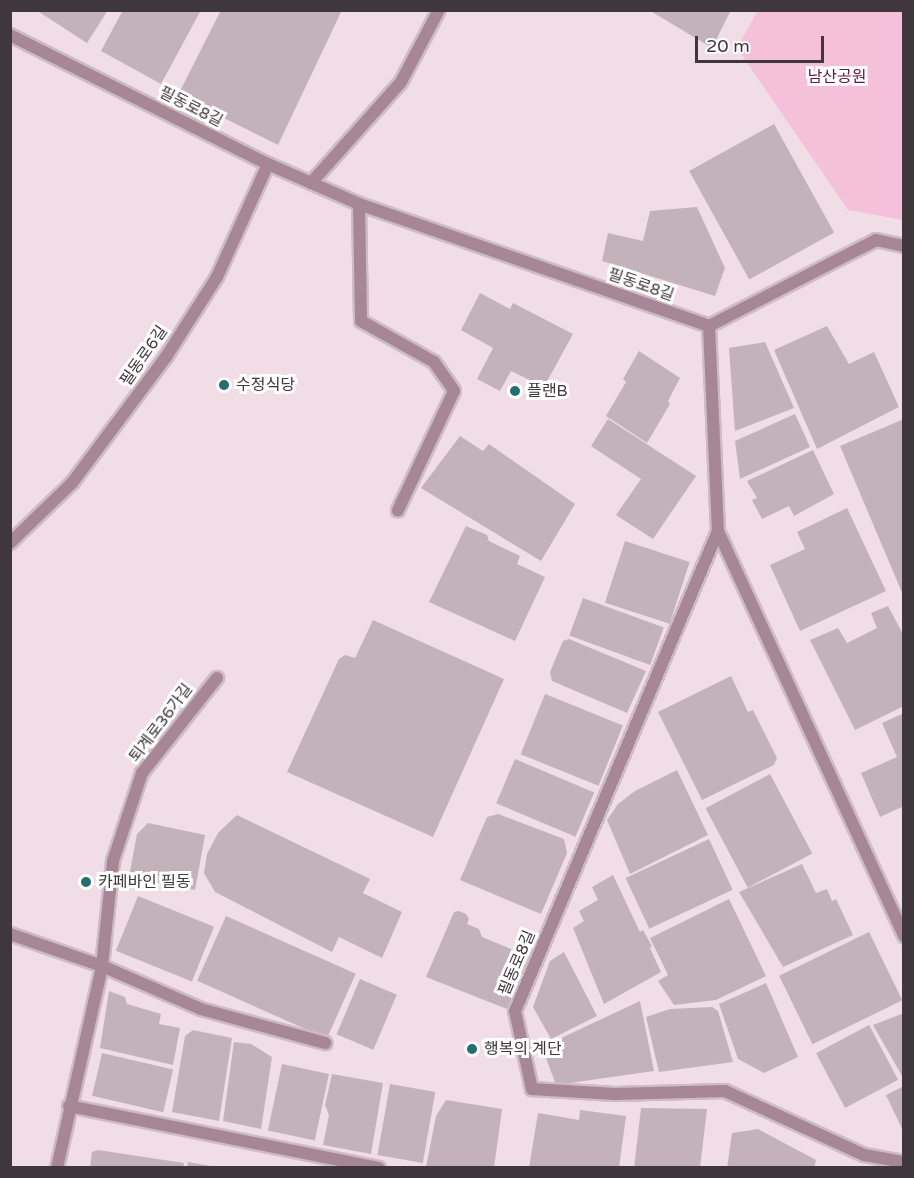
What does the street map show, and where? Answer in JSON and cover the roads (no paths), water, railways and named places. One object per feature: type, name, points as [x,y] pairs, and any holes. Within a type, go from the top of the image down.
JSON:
[{"type":"street","points":[[311,183],[401,82],[439,10]]},
{"type":"street","name":"필동로8길","points":[[10,35],[268,164],[358,204],[709,326],[718,531],[903,936]]},
{"type":"street","name":"필동로6길","points":[[10,543],[72,483],[166,357],[217,277],[268,164]]},
{"type":"street","points":[[358,204],[361,321],[434,362],[454,391],[398,510]]},
{"type":"street","points":[[709,326],[876,240],[903,246]]},
{"type":"street","name":"필동로8길","points":[[718,531],[515,1011],[532,1089],[615,1094],[725,1091],[864,1155],[903,1162]]},
{"type":"street","name":"퇴계로36가길","points":[[57,1167],[102,966],[113,861],[142,773],[217,678]]},
{"type":"street","points":[[10,934],[102,966],[201,1010],[325,1042]]},
{"type":"street","points":[[69,1106],[379,1167]]},
{"type":"place","name":"수정식당","points":[[224,385]]},
{"type":"place","name":"플랜B","points":[[515,391]]},
{"type":"place","name":"카페바인 필동","points":[[86,882]]},
{"type":"place","name":"행복의 계단","points":[[472,1049]]},
{"type":"park label","name":"남산공원","points":[[837,77]]}]
